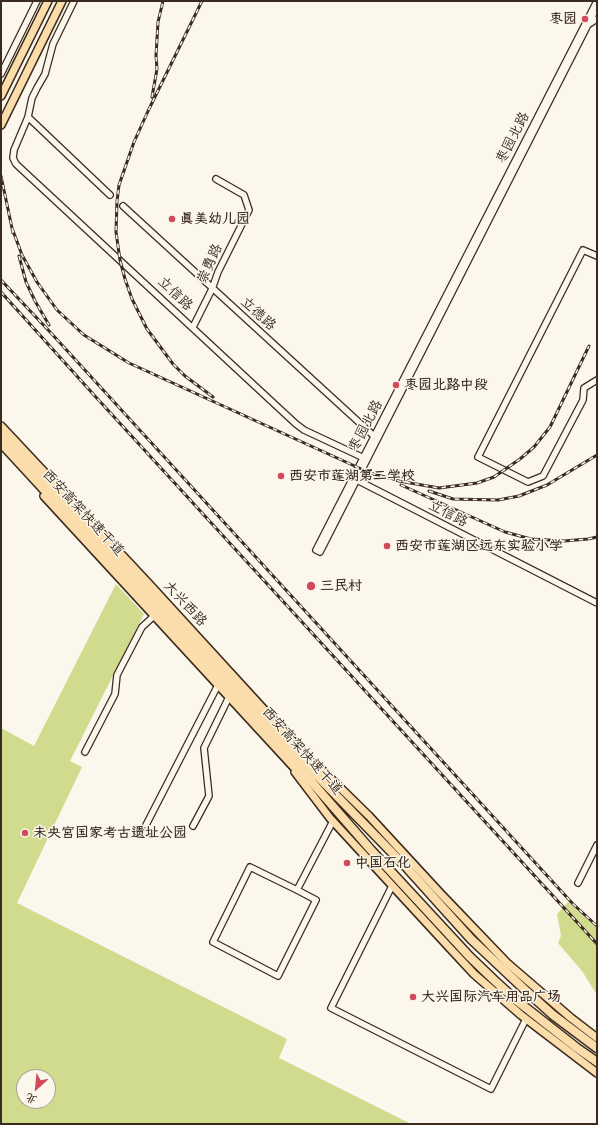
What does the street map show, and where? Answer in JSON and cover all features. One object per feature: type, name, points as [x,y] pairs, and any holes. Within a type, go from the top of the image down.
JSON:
[{"type":"highway","name":"西安高架快速干道","points":[[1,432],[285,747],[338,811],[448,934],[494,980],[543,1022],[597,1062]]},
{"type":"highway","name":"西安高架快速干道","points":[[1,443],[285,747],[345,804],[471,939],[553,1015],[597,1048]]},
{"type":"main road","points":[[1,96],[48,1]]},
{"type":"main road","points":[[1,124],[62,1]]},
{"type":"main road","name":"大兴西路","points":[[1,426],[149,584],[301,750],[345,804]]},
{"type":"main road","points":[[1,448],[287,760],[338,811]]},
{"type":"main road","points":[[301,750],[370,816],[440,893],[507,963],[570,1018],[597,1038]]},
{"type":"main road","points":[[287,760],[333,821],[474,974],[526,1019],[597,1073]]},
{"type":"street","points":[[1,74],[37,1]]},
{"type":"street","name":"立信路","points":[[74,1],[53,44],[45,74],[32,98],[28,117],[14,150],[13,158],[16,164],[304,430],[365,458]]},
{"type":"street","name":"枣园北路","points":[[376,438],[597,1]]},
{"type":"street","name":"枣园北路","points":[[355,479],[316,550],[320,552],[355,479],[365,458],[597,7]]},
{"type":"street","points":[[586,28],[590,23],[597,19]]},
{"type":"street","points":[[28,117],[110,195]]},
{"type":"street","name":"崇勇路","points":[[193,327],[249,210],[244,195],[216,179]]},
{"type":"street","name":"立德路","points":[[123,206],[376,438]]},
{"type":"street","points":[[597,256],[583,250],[478,457],[528,482],[543,476],[583,400],[584,388],[597,380]]},
{"type":"street","name":"立信路","points":[[355,479],[597,603]]},
{"type":"street","points":[[85,752],[115,694],[117,675],[142,627],[154,616]]},
{"type":"street","points":[[146,825],[218,685]]},
{"type":"street","points":[[193,826],[209,796],[204,748],[229,697]]},
{"type":"street","points":[[297,890],[333,821]]},
{"type":"street","points":[[578,882],[597,845]]},
{"type":"street","points":[[250,867],[297,890],[316,900],[278,976],[213,942],[250,867]]},
{"type":"street","points":[[392,886],[331,1008],[490,1089],[526,1019]]},
{"type":"green space","name":"未央宫国家考古遗址公园","points":[[116,584],[144,614],[70,761],[82,767],[17,903],[287,1039],[279,1058],[411,1124],[1,1124],[1,728],[34,746]]},
{"type":"green space","points":[[568,902],[597,928],[597,995],[582,971],[558,943],[561,936],[557,914]]},
{"type":"railway","points":[[152,97],[157,69],[156,56],[158,22],[163,1]]},
{"type":"railway","points":[[202,1],[134,142],[119,185],[116,232],[120,260],[125,279],[132,299],[147,329],[173,364],[185,376],[213,397]]},
{"type":"railway","points":[[1,176],[13,233]]},
{"type":"railway","points":[[12,228],[22,255],[37,282],[57,310],[84,335],[129,363],[370,473],[399,481],[439,488],[477,483],[494,477],[520,459],[534,447],[550,427],[589,346]]},
{"type":"railway","points":[[19,256],[26,282],[49,325]]},
{"type":"railway","points":[[1,280],[573,904],[597,926]]},
{"type":"railway","points":[[1,292],[597,944]]},
{"type":"railway","points":[[429,491],[453,499],[498,500],[519,496],[547,485],[597,455]]},
{"type":"railway","points":[[401,485],[505,532],[531,539],[564,541],[597,537]]},
{"type":"place","name":"枣园","points":[[585,19]]},
{"type":"place","name":"真美幼儿园","points":[[172,219]]},
{"type":"place","name":"枣园北路中段","points":[[396,385]]},
{"type":"place","name":"西安市莲湖第二学校","points":[[281,476]]},
{"type":"place","name":"西安市莲湖区远东实验小学","points":[[387,546]]},
{"type":"place","name":"三民村","points":[[311,586]]},
{"type":"place","name":"未央宫国家考古遗址公园","points":[[25,833]]},
{"type":"place","name":"中国石化","points":[[347,863]]},
{"type":"place","name":"大兴国际汽车用品广场","points":[[413,997]]}]
